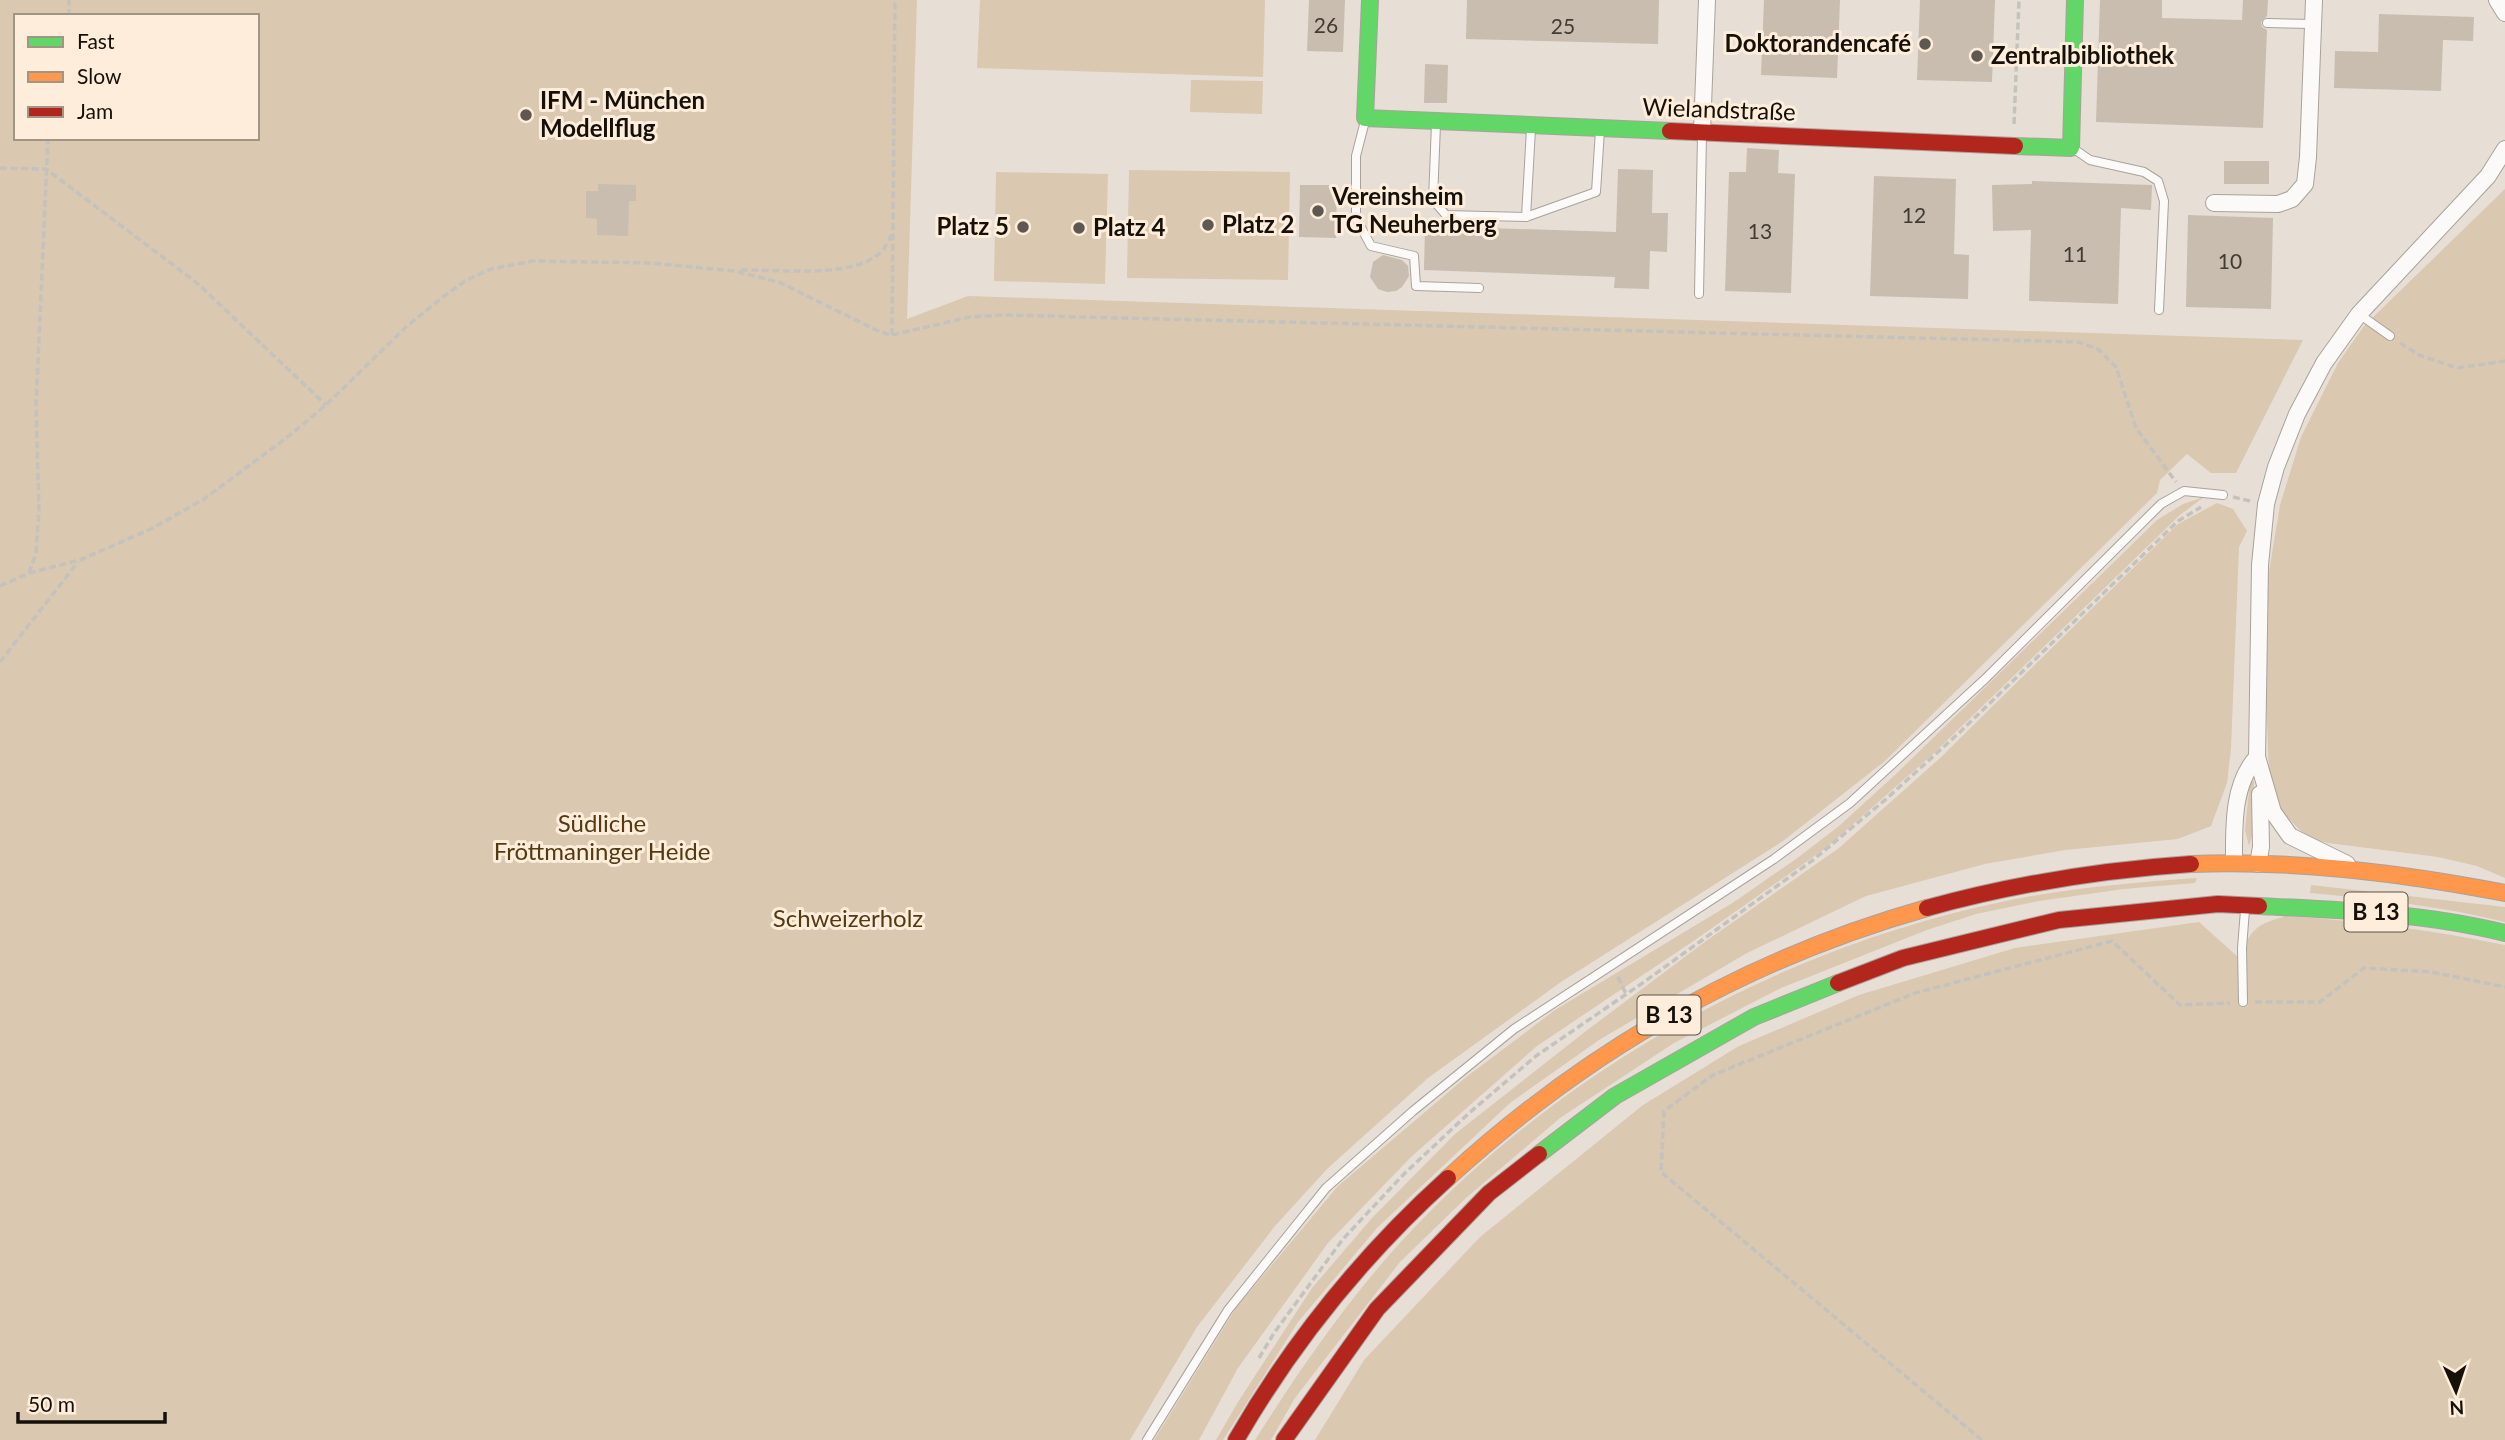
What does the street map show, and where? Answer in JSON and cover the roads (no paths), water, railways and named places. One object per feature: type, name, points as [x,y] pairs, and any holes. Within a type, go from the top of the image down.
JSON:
[{"type":"main road","points":[[1365,118],[1370,0]]},
{"type":"main road","points":[[2071,148],[2075,0]]},
{"type":"main road","name":"Wielandstraße","points":[[1365,118],[2071,148]]},
{"type":"main road","name":"B 13","points":[[1236,1440],[1248,1418],[1311,1328],[1384,1239],[1440,1181],[1520,1113],[1614,1046],[1706,994],[1814,944],[1931,904],[2007,887],[2092,873],[2177,865],[2348,908],[2425,918],[2505,933]]},
{"type":"main road","name":"B 13","points":[[1284,1440],[1378,1307],[1444,1236],[1517,1170],[1563,1132],[1670,1060],[1811,989],[1902,957],[1982,934],[2070,916],[2164,905],[2246,881],[2355,869],[2447,881],[2505,893]]},
{"type":"street","points":[[1702,132],[1707,0]]},
{"type":"street","points":[[2214,203],[2278,204],[2292,199],[2305,184],[2314,0]]},
{"type":"street","points":[[2497,0],[2505,13]]},
{"type":"street","points":[[2246,881],[2261,847],[2262,816],[2257,757],[2259,590],[2266,504],[2276,467],[2297,414],[2324,363],[2359,314],[2488,176],[2505,149]]},
{"type":"street","points":[[2257,757],[2273,812],[2291,835],[2355,869]]},
{"type":"street","points":[[2246,881],[2234,831],[2241,782],[2257,757]]},
{"type":"lane","points":[[2267,23],[2313,24]]},
{"type":"lane","points":[[1365,118],[1356,156],[1356,218],[1371,246],[1414,256],[1416,286],[1479,288]]},
{"type":"lane","points":[[1436,121],[1433,200],[1446,215],[1526,217],[1596,192],[1600,127]]},
{"type":"lane","points":[[1526,217],[1531,124]]},
{"type":"lane","points":[[1699,294],[1702,132]]},
{"type":"lane","points":[[2071,148],[2090,160],[2144,172],[2158,181],[2164,201],[2158,310]]},
{"type":"lane","points":[[2359,314],[2390,336]]},
{"type":"lane","points":[[1147,1440],[1228,1310],[1326,1188],[1413,1111],[1514,1029],[1774,859],[1850,803],[1985,680],[2161,504],[2184,491],[2223,495]]},
{"type":"lane","points":[[2243,1002],[2242,948],[2246,881]]},
{"type":"place","name":"Doktorandencafé","points":[[1925,44]]},
{"type":"place","name":"Zentralbibliothek","points":[[1977,56]]},
{"type":"place","name":"IFM - München Modellflug","points":[[526,115]]},
{"type":"place","name":"Vereinsheim TG Neuherberg","points":[[1318,211]]},
{"type":"place","name":"Platz 2","points":[[1208,225]]},
{"type":"place","name":"Platz 5","points":[[1023,227]]},
{"type":"place","name":"Platz 4","points":[[1079,228]]},
{"type":"park label","name":"Südliche Fröttmaninger Heide","points":[[602,838]]},
{"type":"park label","name":"Schweizerholz","points":[[848,919]]}]
